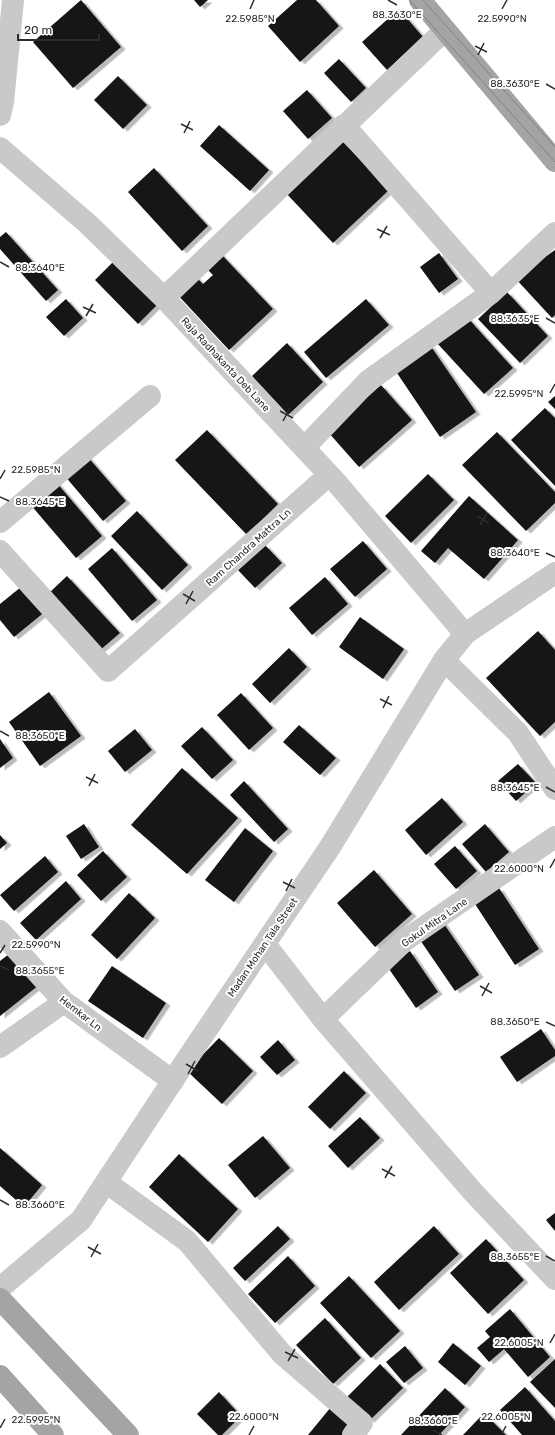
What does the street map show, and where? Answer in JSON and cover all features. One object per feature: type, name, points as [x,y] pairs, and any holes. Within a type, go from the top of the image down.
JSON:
[{"type":"main road","points":[[420,0],[444,31],[555,161]]},
{"type":"main road","points":[[0,1298],[118,1430]]},
{"type":"main road","points":[[0,1376],[54,1435]]},
{"type":"street","points":[[0,115],[4,94],[13,0]]},
{"type":"street","points":[[164,298],[444,31]]},
{"type":"street","points":[[344,125],[491,293]]},
{"type":"street","name":"Raja Radhakanta Deb Lane","points":[[0,148],[88,224],[164,298],[329,475],[465,634]]},
{"type":"street","points":[[304,448],[368,381],[491,293],[555,233]]},
{"type":"street","points":[[0,522],[150,396]]},
{"type":"street","name":"Ram Chandra Mattra Ln","points":[[0,551],[108,671],[329,475]]},
{"type":"street","name":"Madan Mohan Tala Street","points":[[0,1288],[82,1220],[264,944],[330,847],[444,660],[465,634],[555,573]]},
{"type":"street","points":[[444,660],[518,733],[555,789]]},
{"type":"street","name":"Gokul Mitra Lane","points":[[323,1019],[404,941],[555,837]]},
{"type":"street","name":"Hemkar Ln","points":[[0,931],[64,1002],[173,1081]]},
{"type":"street","points":[[264,944],[323,1019],[474,1192],[555,1279]]},
{"type":"street","points":[[0,1047],[64,1002]]},
{"type":"street","points":[[106,1182],[187,1241],[282,1354],[362,1423],[353,1435]]},
{"type":"building","points":[[81,0],[121,47],[73,88],[33,42]]},
{"type":"building","points":[[194,0],[208,0],[200,7]]},
{"type":"building","points":[[297,0],[316,0],[339,26],[300,62],[268,26]]},
{"type":"building","points":[[399,9],[423,37],[387,70],[362,42]]},
{"type":"building","points":[[339,59],[366,88],[351,102],[324,73]]},
{"type":"building","points":[[118,76],[147,105],[123,129],[94,100]]},
{"type":"building","points":[[307,90],[332,118],[308,139],[283,111]]},
{"type":"building","points":[[219,125],[269,170],[250,191],[200,146]]},
{"type":"building","points":[[340,139],[389,190],[333,243],[285,192]]},
{"type":"building","points":[[154,168],[208,226],[182,251],[128,192]]},
{"type":"building","points":[[6,232],[58,290],[46,301],[0,249],[0,237]]},
{"type":"building","points":[[555,250],[555,315],[552,318],[515,278]]},
{"type":"building","points":[[218,251],[273,309],[229,350],[175,292],[193,274],[203,284],[213,275],[203,265]]},
{"type":"building","points":[[439,253],[458,279],[439,293],[420,267]]},
{"type":"building","points":[[117,258],[160,302],[138,324],[95,280]]},
{"type":"building","points":[[507,292],[548,336],[520,363],[478,319]]},
{"type":"building","points":[[66,299],[83,318],[64,336],[46,317]]},
{"type":"building","points":[[366,299],[389,325],[326,378],[304,352]]},
{"type":"building","points":[[466,316],[513,368],[484,394],[437,343]]},
{"type":"building","points":[[287,343],[323,382],[288,415],[252,376]]},
{"type":"building","points":[[430,345],[476,412],[440,437],[395,370]]},
{"type":"building","points":[[381,385],[412,420],[359,467],[328,432]]},
{"type":"building","points":[[555,396],[555,409],[548,402]]},
{"type":"building","points":[[545,408],[555,418],[555,486],[511,440]]},
{"type":"building","points":[[207,430],[278,504],[247,535],[175,460]]},
{"type":"building","points":[[497,432],[555,492],[555,503],[526,531],[462,465]]},
{"type":"building","points":[[86,455],[126,501],[103,521],[64,475]]},
{"type":"building","points":[[428,474],[454,500],[411,543],[385,516]]},
{"type":"building","points":[[56,482],[102,536],[76,558],[30,504]]},
{"type":"building","points":[[469,496],[518,540],[484,579],[448,548],[435,563],[421,551]]},
{"type":"building","points":[[137,511],[188,565],[162,590],[111,536]]},
{"type":"building","points":[[363,541],[387,569],[355,597],[330,569]]},
{"type":"building","points":[[265,545],[282,563],[255,588],[238,570]]},
{"type":"building","points":[[112,548],[157,600],[132,621],[88,569]]},
{"type":"building","points":[[67,576],[120,633],[99,651],[48,594]]},
{"type":"building","points":[[325,577],[348,604],[312,635],[289,608]]},
{"type":"building","points":[[26,583],[47,610],[14,637],[0,620],[0,604]]},
{"type":"building","points":[[360,617],[404,649],[383,679],[339,647]]},
{"type":"building","points":[[538,631],[555,650],[555,722],[540,736],[486,678]]},
{"type":"building","points":[[289,648],[307,667],[270,703],[252,684]]},
{"type":"building","points":[[49,692],[81,736],[40,766],[9,722]]},
{"type":"building","points":[[241,693],[273,728],[249,750],[217,715]]},
{"type":"building","points":[[299,725],[336,758],[320,775],[283,742]]},
{"type":"building","points":[[202,727],[233,760],[212,779],[181,746]]},
{"type":"building","points":[[135,729],[152,750],[125,772],[108,751]]},
{"type":"building","points":[[0,739],[13,758],[0,768]]},
{"type":"building","points":[[518,764],[536,783],[516,801],[498,781]]},
{"type":"building","points":[[182,768],[238,818],[187,874],[131,825]]},
{"type":"building","points":[[244,781],[288,829],[274,842],[230,795]]},
{"type":"building","points":[[442,798],[463,822],[426,855],[405,830]]},
{"type":"building","points":[[84,824],[99,847],[81,859],[66,836]]},
{"type":"building","points":[[485,824],[509,852],[486,872],[462,844]]},
{"type":"building","points":[[245,828],[273,851],[234,902],[205,880]]},
{"type":"building","points":[[0,835],[7,843],[0,849]]},
{"type":"building","points":[[455,846],[477,871],[456,889],[434,864]]},
{"type":"building","points":[[103,851],[127,877],[101,901],[77,875]]},
{"type":"building","points":[[45,856],[58,872],[14,911],[0,895]]},
{"type":"building","points":[[374,870],[412,914],[375,947],[337,903]]},
{"type":"building","points":[[66,881],[81,899],[36,940],[20,923]]},
{"type":"building","points":[[499,888],[539,949],[515,965],[475,904]]},
{"type":"building","points":[[129,893],[155,918],[117,959],[91,935]]},
{"type":"building","points":[[442,921],[479,975],[455,991],[418,937]]},
{"type":"building","points":[[13,951],[39,985],[0,1016],[0,961]]},
{"type":"building","points":[[410,951],[438,992],[416,1008],[387,966]]},
{"type":"building","points":[[112,966],[166,1003],[143,1038],[88,1001]]},
{"type":"building","points":[[541,1029],[555,1050],[555,1056],[517,1082],[500,1057]]},
{"type":"building","points":[[219,1038],[253,1071],[222,1104],[187,1071]]},
{"type":"building","points":[[278,1040],[295,1060],[277,1075],[260,1057]]},
{"type":"building","points":[[344,1071],[366,1093],[330,1129],[308,1107]]},
{"type":"building","points":[[360,1117],[380,1138],[348,1168],[328,1146]]},
{"type":"building","points":[[263,1136],[290,1168],[255,1198],[228,1165]]},
{"type":"building","points":[[0,1148],[42,1185],[24,1207],[0,1186]]},
{"type":"building","points":[[179,1154],[238,1209],[208,1242],[149,1187]]},
{"type":"building","points":[[555,1213],[555,1231],[546,1220]]},
{"type":"building","points":[[278,1226],[290,1239],[245,1281],[233,1268]]},
{"type":"building","points":[[434,1226],[459,1254],[399,1310],[374,1282]]},
{"type":"building","points":[[486,1239],[524,1280],[488,1314],[450,1273]]},
{"type":"building","points":[[288,1256],[315,1286],[275,1323],[248,1294]]},
{"type":"building","points":[[349,1276],[400,1331],[371,1358],[320,1303]]},
{"type":"building","points":[[510,1309],[550,1357],[528,1377],[504,1349],[489,1362],[477,1348],[490,1337],[485,1331]]},
{"type":"building","points":[[325,1318],[361,1358],[333,1384],[296,1345]]},
{"type":"building","points":[[453,1343],[481,1366],[465,1385],[438,1362]]},
{"type":"building","points":[[405,1346],[423,1368],[404,1383],[386,1362]]},
{"type":"building","points":[[555,1359],[555,1408],[530,1382]]},
{"type":"building","points":[[380,1364],[403,1388],[370,1420],[347,1397]]},
{"type":"building","points":[[525,1387],[555,1421],[555,1435],[522,1435],[500,1410]]},
{"type":"building","points":[[445,1388],[465,1407],[439,1435],[401,1435]]},
{"type":"building","points":[[219,1392],[241,1416],[222,1435],[218,1435],[197,1414]]},
{"type":"building","points":[[331,1407],[353,1425],[344,1435],[308,1435]]},
{"type":"building","points":[[484,1413],[506,1435],[463,1435]]},
{"type":"tram line","points":[[409,0],[555,162]]},
{"type":"tram line","points":[[423,0],[555,147]]}]
